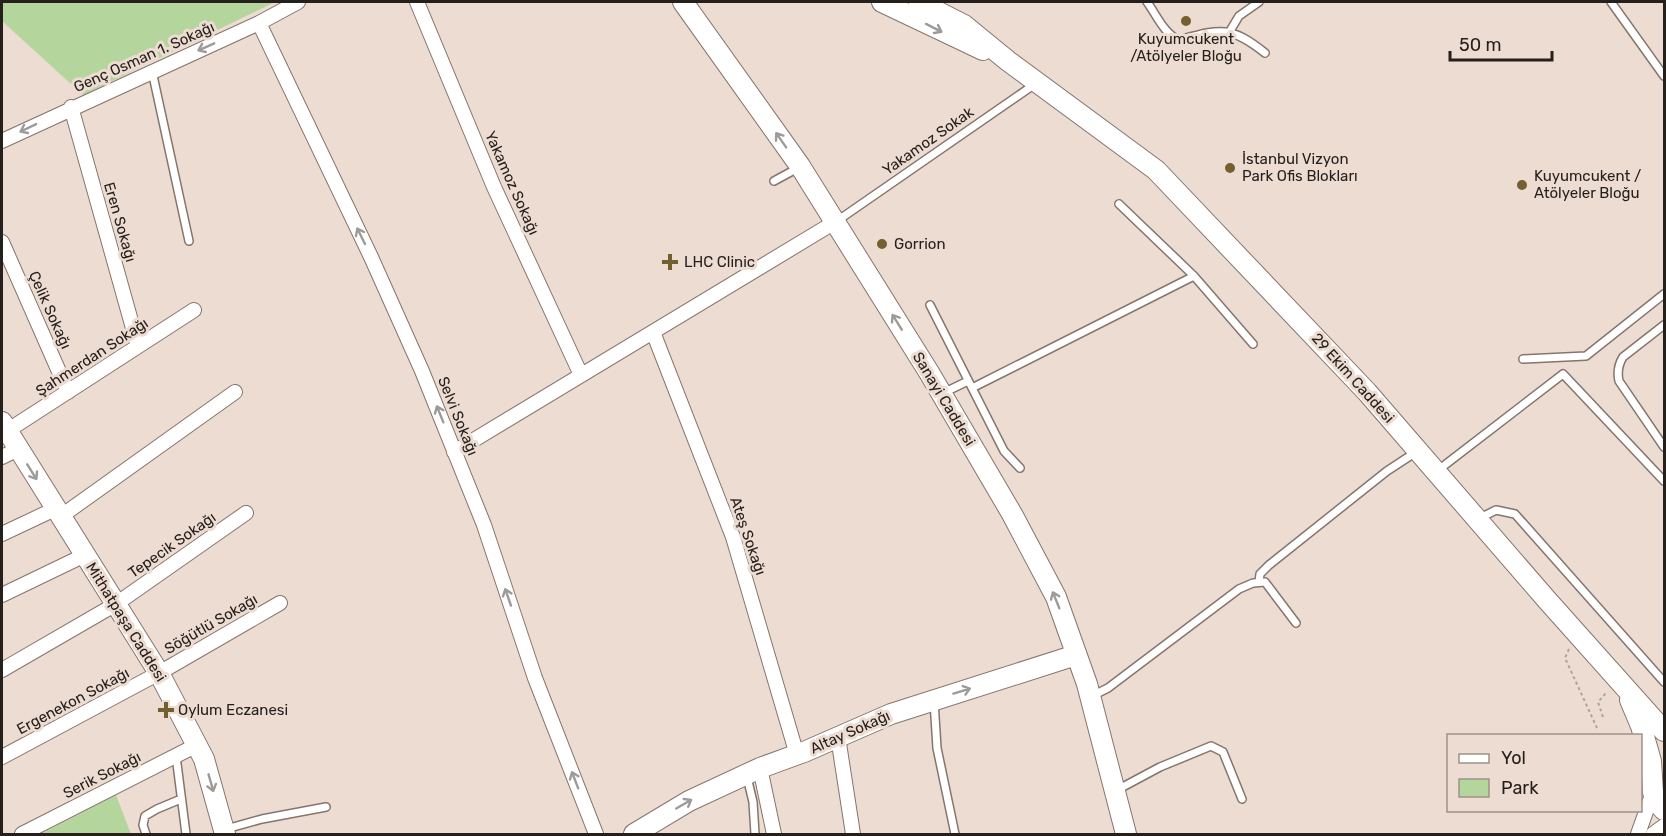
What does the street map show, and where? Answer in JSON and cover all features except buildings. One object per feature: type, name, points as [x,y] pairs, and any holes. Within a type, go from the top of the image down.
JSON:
[{"type":"main road","name":"Sanayi Caddesi","points":[[683,2],[800,166],[1012,514],[1050,587],[1076,656],[1090,697],[1126,834]]},
{"type":"main road","name":"29 Ekim Caddesi","points":[[882,2],[1008,61]]},
{"type":"main road","name":"29 Ekim Caddesi","points":[[919,2],[964,26],[1156,170],[1359,383],[1547,600],[1665,731]]},
{"type":"main road","name":"Mithatpaşa Caddesi","points":[[4,426],[10,453],[58,513],[159,673],[204,759],[225,832]]},
{"type":"main road","name":"Altay Sokağı","points":[[634,834],[689,801],[753,771],[797,755],[891,714],[1076,656]]},
{"type":"main road","points":[[1621,682],[1641,726],[1657,780],[1656,801],[1665,810]]},
{"type":"street","name":"Yakamoz Sokağı","points":[[417,2],[494,187],[581,375]]},
{"type":"street","name":"Genç Osman 1. Sokağı","points":[[2,141],[71,107],[259,23],[289,4]]},
{"type":"street","name":"Selvi Sokağı","points":[[259,23],[371,257],[422,371],[484,525],[535,678],[596,834]]},
{"type":"street","name":"Eren Sokağı","points":[[71,107],[138,346]]},
{"type":"street","points":[[454,452],[835,222]]},
{"type":"street","name":"Çelik Sokağı","points":[[2,242],[68,392]]},
{"type":"street","name":"Şahmerdan Sokağı","points":[[4,426],[68,392],[194,310]]},
{"type":"street","name":"Ateş Sokağı","points":[[653,332],[733,537],[797,755]]},
{"type":"street","points":[[2,534],[58,513],[236,392]]},
{"type":"street","name":"Tepecik Sokağı","points":[[2,670],[116,604],[246,513]]},
{"type":"street","points":[[2,595],[85,555]]},
{"type":"street","name":"Söğütlü Sokağı","points":[[159,673],[280,603]]},
{"type":"street","name":"Ergenekon Sokağı","points":[[2,758],[159,673]]},
{"type":"street","points":[[838,737],[853,834]]},
{"type":"street","name":"Serik Sokağı","points":[[22,834],[197,745]]},
{"type":"street","points":[[753,771],[774,834]]},
{"type":"street","points":[[1638,834],[1657,780]]},
{"type":"street","points":[[1653,834],[1665,826]]},
{"type":"lane","points":[[1147,2],[1169,33],[1179,40],[1230,31],[1250,41],[1265,53]]},
{"type":"lane","points":[[1230,31],[1239,16],[1258,2]]},
{"type":"lane","points":[[1611,2],[1665,76]]},
{"type":"lane","points":[[152,71],[189,241]]},
{"type":"lane","name":"Yakamoz Sokak","points":[[835,222],[1037,82]]},
{"type":"lane","points":[[774,182],[800,166]]},
{"type":"lane","points":[[1119,204],[1194,276],[1252,344]]},
{"type":"lane","points":[[941,394],[970,385],[1194,276]]},
{"type":"lane","points":[[1523,359],[1586,356],[1665,294]]},
{"type":"lane","points":[[930,305],[1004,451],[1020,468]]},
{"type":"lane","points":[[1665,325],[1623,357],[1618,375],[1619,381],[1665,447]]},
{"type":"lane","points":[[1437,471],[1563,374],[1665,481]]},
{"type":"lane","points":[[1259,582],[1260,574],[1269,565],[1387,471],[1419,451]]},
{"type":"lane","points":[[1478,519],[1496,510],[1515,514],[1665,682]]},
{"type":"lane","points":[[1090,697],[1108,688],[1239,589],[1265,582],[1296,623]]},
{"type":"lane","points":[[934,700],[937,748],[955,834]]},
{"type":"lane","points":[[1115,790],[1160,767],[1211,746],[1223,752],[1242,799]]},
{"type":"lane","points":[[176,756],[186,834]]},
{"type":"lane","points":[[753,771],[755,834]]},
{"type":"lane","points":[[146,834],[143,825],[145,816],[157,808],[181,799]]},
{"type":"lane","points":[[225,832],[262,819],[326,807]]},
{"type":"path","points":[[1570,670],[1597,728]]},
{"type":"path","points":[[1603,717],[1598,702],[1621,682]]},
{"type":"green space","points":[[2,2],[275,2],[83,95],[2,21]]},
{"type":"green space","points":[[116,795],[131,834],[40,834]]},
{"type":"place","name":"Kuyumcukent /Atölyeler Bloğu","points":[[1186,21]]},
{"type":"place","name":"İstanbul Vizyon Park Ofis Blokları","points":[[1230,168]]},
{"type":"place","name":"Kuyumcukent / Atölyeler Bloğu","points":[[1522,185]]},
{"type":"place","name":"Gorrion","points":[[882,244]]},
{"type":"place","name":"LHC Clinic","points":[[670,262]]},
{"type":"place","name":"Oylum Eczanesi","points":[[166,710]]}]
